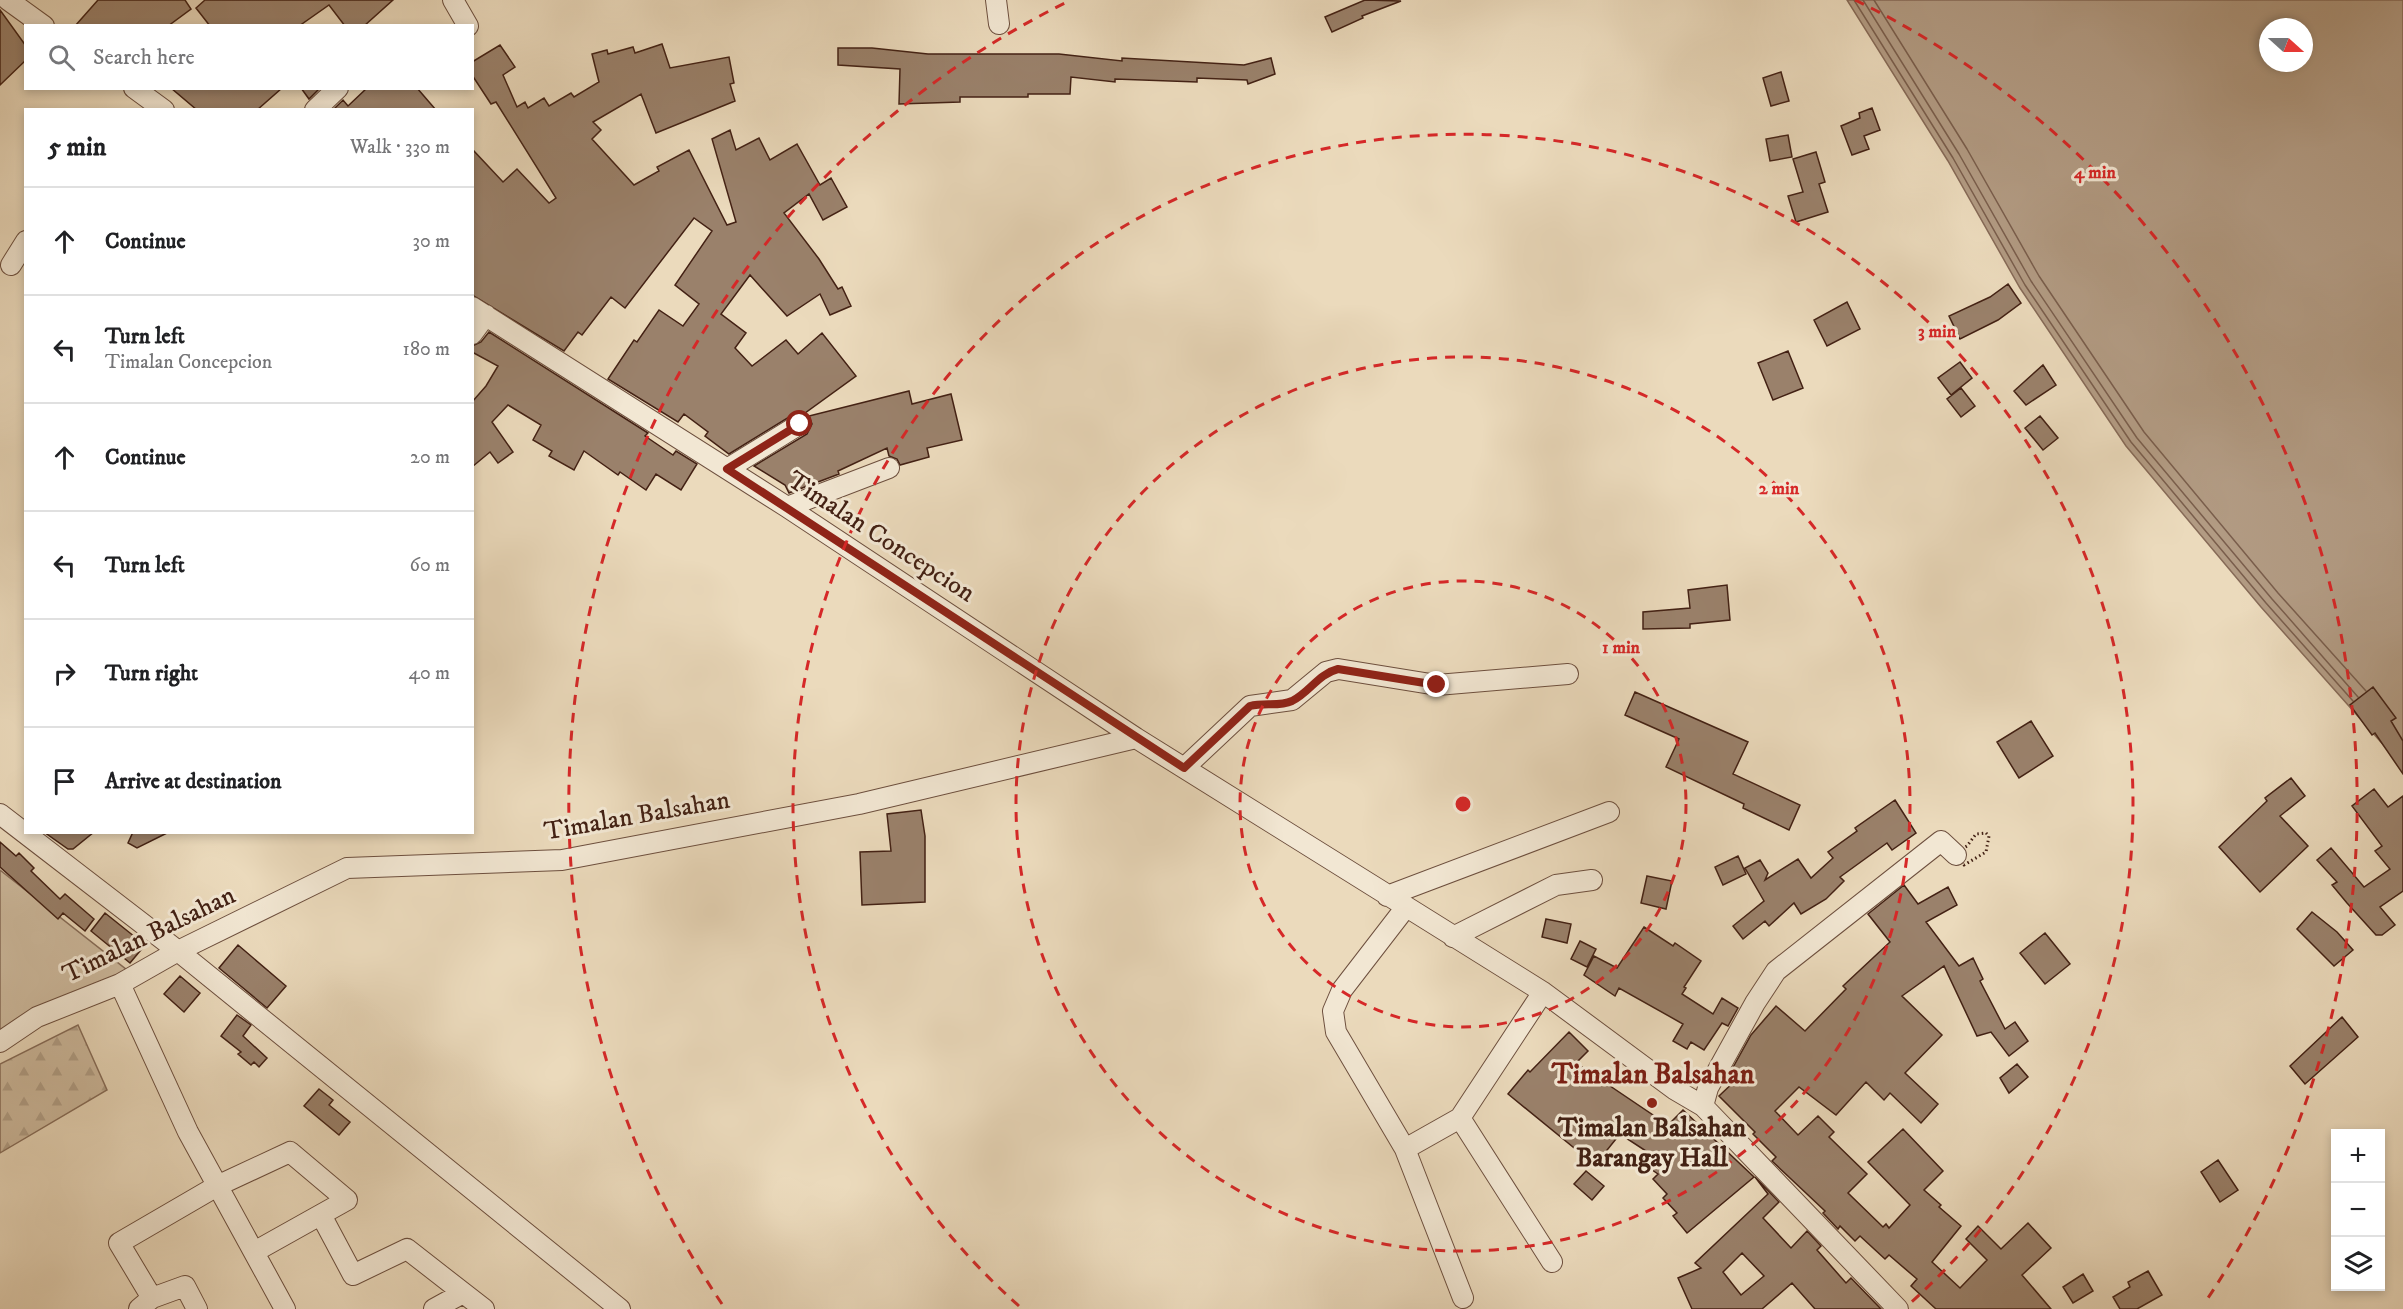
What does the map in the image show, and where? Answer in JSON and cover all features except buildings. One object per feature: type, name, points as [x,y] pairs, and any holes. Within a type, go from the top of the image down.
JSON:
[{"type":"street","points":[[8,0],[41,24]]},
{"type":"street","points":[[453,0],[466,24]]},
{"type":"street","points":[[996,0],[999,24]]},
{"type":"street","points":[[136,90],[156,107]]},
{"type":"street","points":[[317,108],[336,90]]},
{"type":"street","points":[[11,266],[24,245]]},
{"type":"street","points":[[474,327],[479,311]]},
{"type":"street","name":"Timalan Concepcion","points":[[479,311],[787,507],[1136,738],[1544,992],[1674,1089],[1703,1106],[1898,1309]]},
{"type":"street","points":[[727,469],[800,424]]},
{"type":"street","points":[[787,507],[889,468]]},
{"type":"street","points":[[1184,768],[1250,706],[1259,703],[1278,704],[1292,700],[1326,672],[1338,669],[1437,685],[1568,674]]},
{"type":"street","name":"Timalan Balsahan","points":[[0,1042],[37,1017],[120,984],[178,951],[347,868],[562,860],[860,804],[1136,738]]},
{"type":"street","points":[[1387,896],[1609,812]]},
{"type":"street","points":[[0,814],[24,832]]},
{"type":"street","points":[[26,834],[178,951],[620,1309]]},
{"type":"street","points":[[1703,1106],[1708,1088],[1755,1003],[1776,971],[1899,877],[1941,841],[1956,855]]},
{"type":"street","points":[[1453,937],[1556,885],[1592,880]]},
{"type":"street","points":[[1406,907],[1342,990],[1333,1011],[1336,1032],[1405,1149],[1463,1298]]},
{"type":"street","points":[[120,984],[188,1132],[285,1309]]},
{"type":"street","points":[[1405,1149],[1460,1118],[1544,992]]},
{"type":"street","points":[[1460,1118],[1552,1262]]},
{"type":"street","points":[[197,1309],[185,1286],[146,1304],[119,1243],[217,1186],[290,1152],[347,1200],[254,1252]]},
{"type":"street","points":[[321,1215],[353,1275],[406,1249],[484,1309]]},
{"type":"street","points":[[434,1309],[463,1293]]},
{"type":"green space","points":[[0,870],[127,970],[0,1038]]},
{"type":"green space","points":[[78,1025],[107,1090],[0,1153],[0,1064]]},
{"type":"water","points":[[1847,0],[2403,0],[2403,767],[2261,607],[2126,446],[2020,288],[1948,161]]},
{"type":"place","name":"Timalan Balsahan Barangay Hall","points":[[1652,1103]]},
{"type":"district","name":"Timalan Balsahan","points":[[1653,1074]]},
{"type":"route","points":[[800,424],[727,469],[1184,768],[1250,706],[1259,703],[1278,704],[1292,700],[1326,672],[1338,669],[1437,685]]}]
